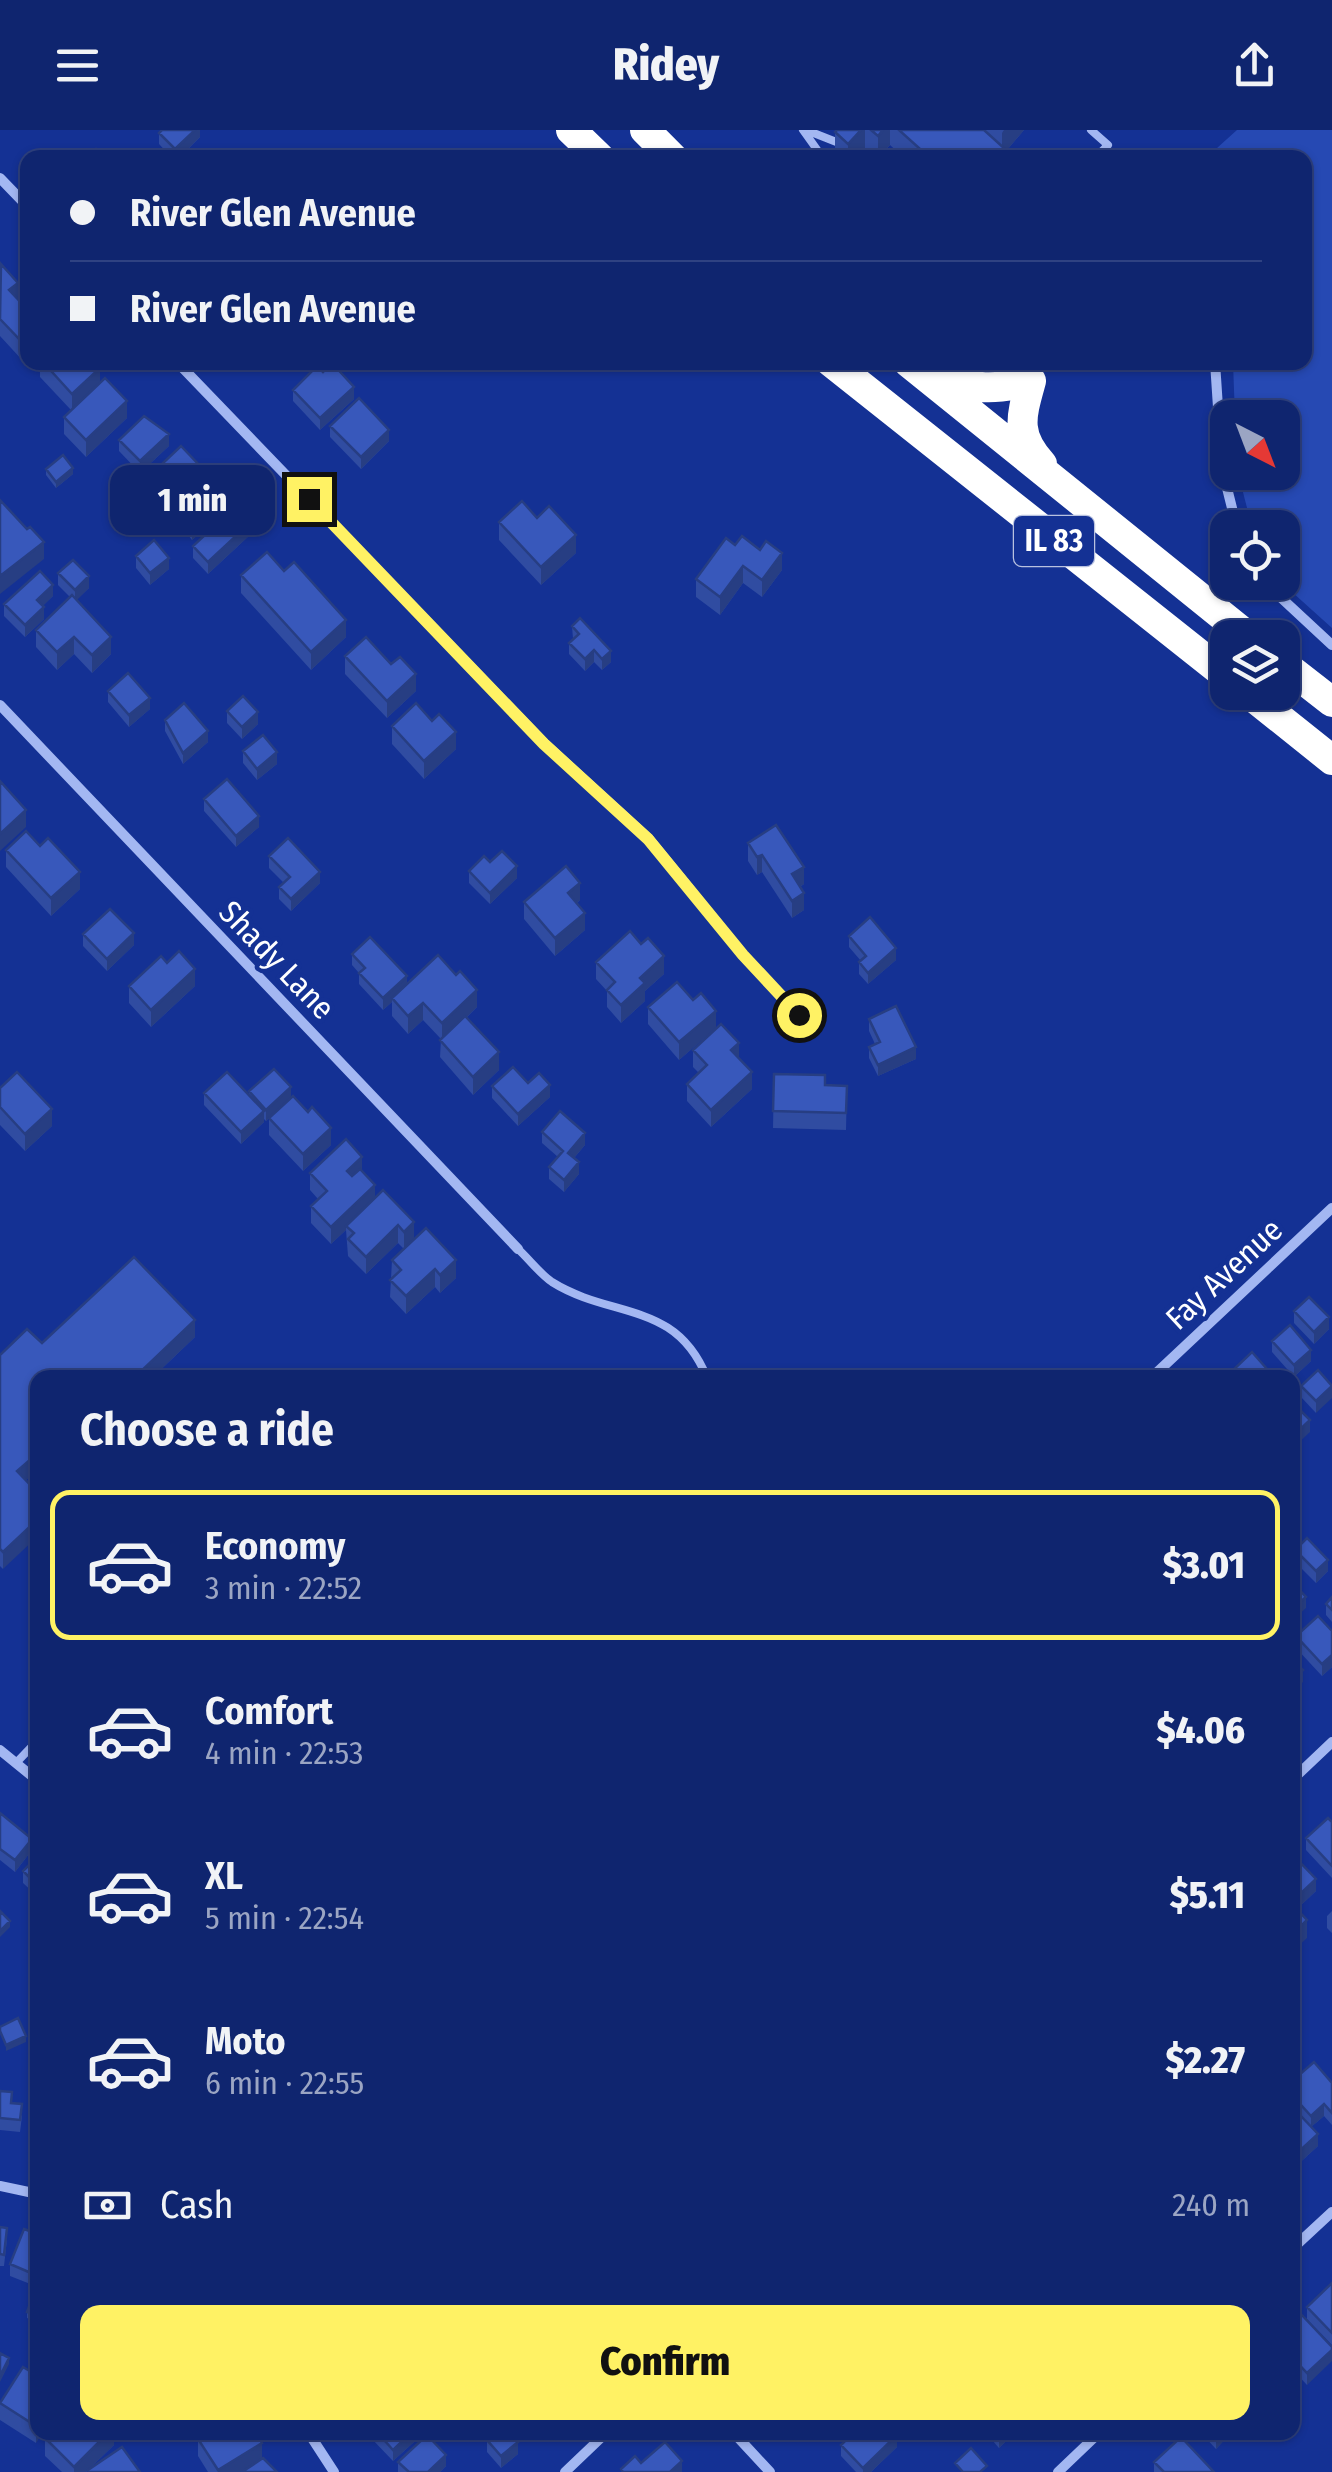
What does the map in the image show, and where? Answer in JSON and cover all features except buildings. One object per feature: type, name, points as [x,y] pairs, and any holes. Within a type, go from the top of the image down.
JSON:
[{"type":"highway","points":[[570,130],[591,150]]},
{"type":"highway","points":[[644,130],[665,150]]},
{"type":"highway","name":"IL 83","points":[[842,370],[1210,663]]},
{"type":"highway","name":"IL 83","points":[[917,370],[1227,620]]},
{"type":"highway","points":[[924,370],[969,388],[999,390],[1035,376],[1019,424],[1023,439],[1076,500]]},
{"type":"highway","points":[[1300,677],[1332,702]]},
{"type":"highway","points":[[1270,710],[1332,760]]},
{"type":"street","points":[[0,178],[20,199]]},
{"type":"street","points":[[185,370],[544,744],[648,839],[743,955],[799,1015]]},
{"type":"street","points":[[1216,370],[1222,468],[1233,510]]},
{"type":"street","points":[[1283,600],[1332,645]]},
{"type":"street","name":"Shady Lane","points":[[0,705],[518,1249]]},
{"type":"street","name":"Fay Avenue","points":[[1160,1370],[1332,1208]]},
{"type":"street","points":[[1300,1772],[1332,1742]]},
{"type":"street","points":[[0,1750],[30,1774]]},
{"type":"street","points":[[0,2186],[30,2192]]},
{"type":"street","points":[[1300,2242],[1332,2212]]},
{"type":"street","points":[[313,2440],[334,2472]]},
{"type":"street","points":[[565,2472],[599,2440]]},
{"type":"street","points":[[741,2440],[770,2472]]},
{"type":"street","points":[[1058,2472],[1092,2440]]},
{"type":"lane","points":[[805,130],[844,146]]},
{"type":"lane","points":[[1092,130],[1108,145],[1103,150]]},
{"type":"lane","points":[[518,1249],[552,1282],[642,1315],[685,1337],[703,1370]]},
{"type":"lane","points":[[16,1763],[30,1748]]},
{"type":"shaded area","points":[[1237,130],[1332,130],[1332,628],[1300,599],[1300,510],[1248,510],[1242,490],[1300,490],[1300,400],[1234,400],[1233,370],[1312,370],[1312,150],[1215,150]]},
{"type":"route","points":[[309,499],[544,744],[648,839],[743,955],[799,1015]]}]
